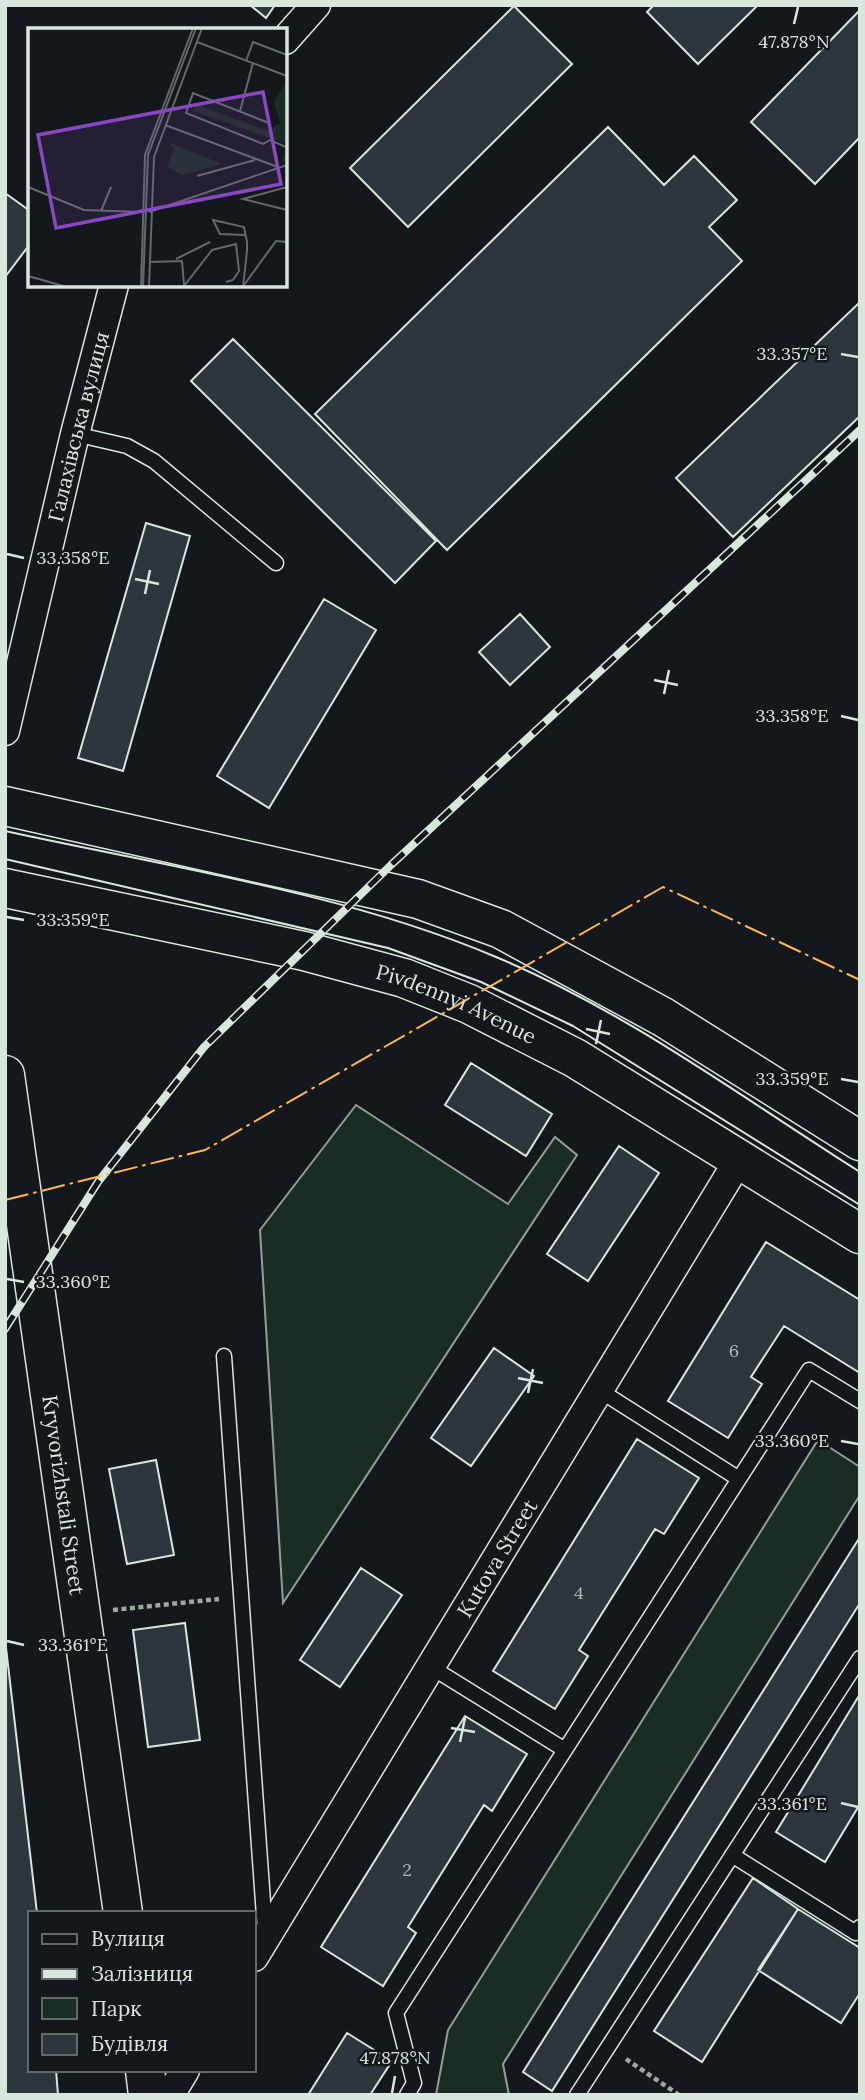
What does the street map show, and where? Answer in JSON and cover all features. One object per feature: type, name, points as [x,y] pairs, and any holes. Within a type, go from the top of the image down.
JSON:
[{"type":"main road","points":[[5,806],[418,899],[502,929],[663,1017],[860,1141]]},
{"type":"main road","name":"Pivdennyi Avenue","points":[[5,888],[304,951],[404,978],[469,1004],[575,1058],[860,1234]]},
{"type":"main road","name":"Kryvorizhstali Street","points":[[5,1075],[123,1911]]},
{"type":"main road","points":[[145,2072],[148,2095]]},
{"type":"street","points":[[287,38],[316,5]]},
{"type":"street","name":"Галахівська вулиця","points":[[5,731],[75,434],[113,287]]},
{"type":"street","name":"Kutova Street","points":[[260,1948],[740,1158]]},
{"type":"street","points":[[170,2095],[184,2072]]},
{"type":"lane","points":[[75,434],[127,446],[154,461],[276,563]]},
{"type":"lane","points":[[224,1356],[241,1597],[260,1948]]},
{"type":"lane","points":[[407,2095],[414,2083],[396,2013],[809,1370],[860,1401]]},
{"type":"lane","points":[[599,1390],[739,1479]]},
{"type":"lane","points":[[576,2095],[860,1658]]},
{"type":"lane","points":[[431,1667],[565,1750]]},
{"type":"lane","points":[[732,1855],[856,1933],[860,1927]]},
{"type":"path","points":[[81,1613],[241,1597]]},
{"type":"path","points":[[608,2046],[679,2095]]},
{"type":"green space","points":[[356,1105],[508,1204],[555,1137],[577,1155],[283,1603],[260,1230]]},
{"type":"green space","points":[[818,1440],[860,1467],[860,1495],[503,2064],[509,2095],[436,2095],[448,2030]]},
{"type":"building","points":[[250,5],[275,5],[266,18]]},
{"type":"building","points":[[654,5],[758,5],[698,64],[647,12]]},
{"type":"building","points":[[514,6],[572,64],[408,227],[350,168]]},
{"type":"building","points":[[860,10],[860,137],[815,184],[751,122]]},
{"type":"building","points":[[608,127],[664,185],[694,156],[737,200],[709,227],[742,261],[447,550],[315,414]]},
{"type":"building","points":[[5,193],[28,210],[28,247],[5,277]]},
{"type":"building","points":[[860,302],[860,416],[733,537],[676,478]]},
{"type":"building","points":[[233,339],[436,541],[395,583],[191,381]]},
{"type":"building","points":[[146,523],[190,536],[123,771],[78,758]]},
{"type":"building","points":[[324,599],[376,630],[269,808],[217,776]]},
{"type":"building","points":[[520,614],[550,647],[510,685],[479,652]]},
{"type":"building","points":[[471,1063],[552,1114],[526,1156],[445,1105]]},
{"type":"building","points":[[619,1146],[659,1173],[588,1281],[547,1254]]},
{"type":"building","points":[[766,1242],[860,1300],[860,1373],[784,1326],[751,1377],[762,1384],[728,1438],[668,1401]]},
{"type":"building","points":[[494,1348],[534,1376],[471,1466],[431,1438]]},
{"type":"building","points":[[637,1439],[699,1478],[664,1534],[655,1529],[579,1650],[588,1656],[555,1709],[493,1671]]},
{"type":"building","points":[[156,1460],[174,1555],[127,1564],[109,1469]]},
{"type":"building","points":[[860,1537],[860,1603],[552,2091],[523,2072]]},
{"type":"building","points":[[361,1568],[402,1595],[340,1687],[300,1660]]},
{"type":"building","points":[[185,1623],[200,1740],[148,1747],[133,1630]]},
{"type":"building","points":[[5,1639],[37,1911],[28,1911],[28,2072],[56,2072],[58,2095],[5,2095]]},
{"type":"building","points":[[860,1694],[860,1804],[825,1862],[776,1832]]},
{"type":"building","points":[[465,1716],[527,1754],[492,1811],[484,1805],[408,1927],[416,1933],[383,1986],[321,1947]]},
{"type":"building","points":[[753,1878],[798,1909],[702,2062],[654,2031]]},
{"type":"building","points":[[798,1909],[860,1948],[860,1993],[841,2023],[758,1970]]},
{"type":"building","points":[[347,2033],[392,2061],[370,2095],[308,2095]]},
{"type":"tram line","points":[[5,831],[317,898],[379,915],[496,957],[544,979],[637,1029],[860,1172]]},
{"type":"tram line","points":[[5,859],[388,948],[481,982],[573,1026],[860,1205]]},
{"type":"railway","points":[[5,1329],[98,1182],[204,1047],[391,865],[860,430]]},
{"type":"power","points":[[5,1200],[205,1150],[663,887],[860,980]]}]
